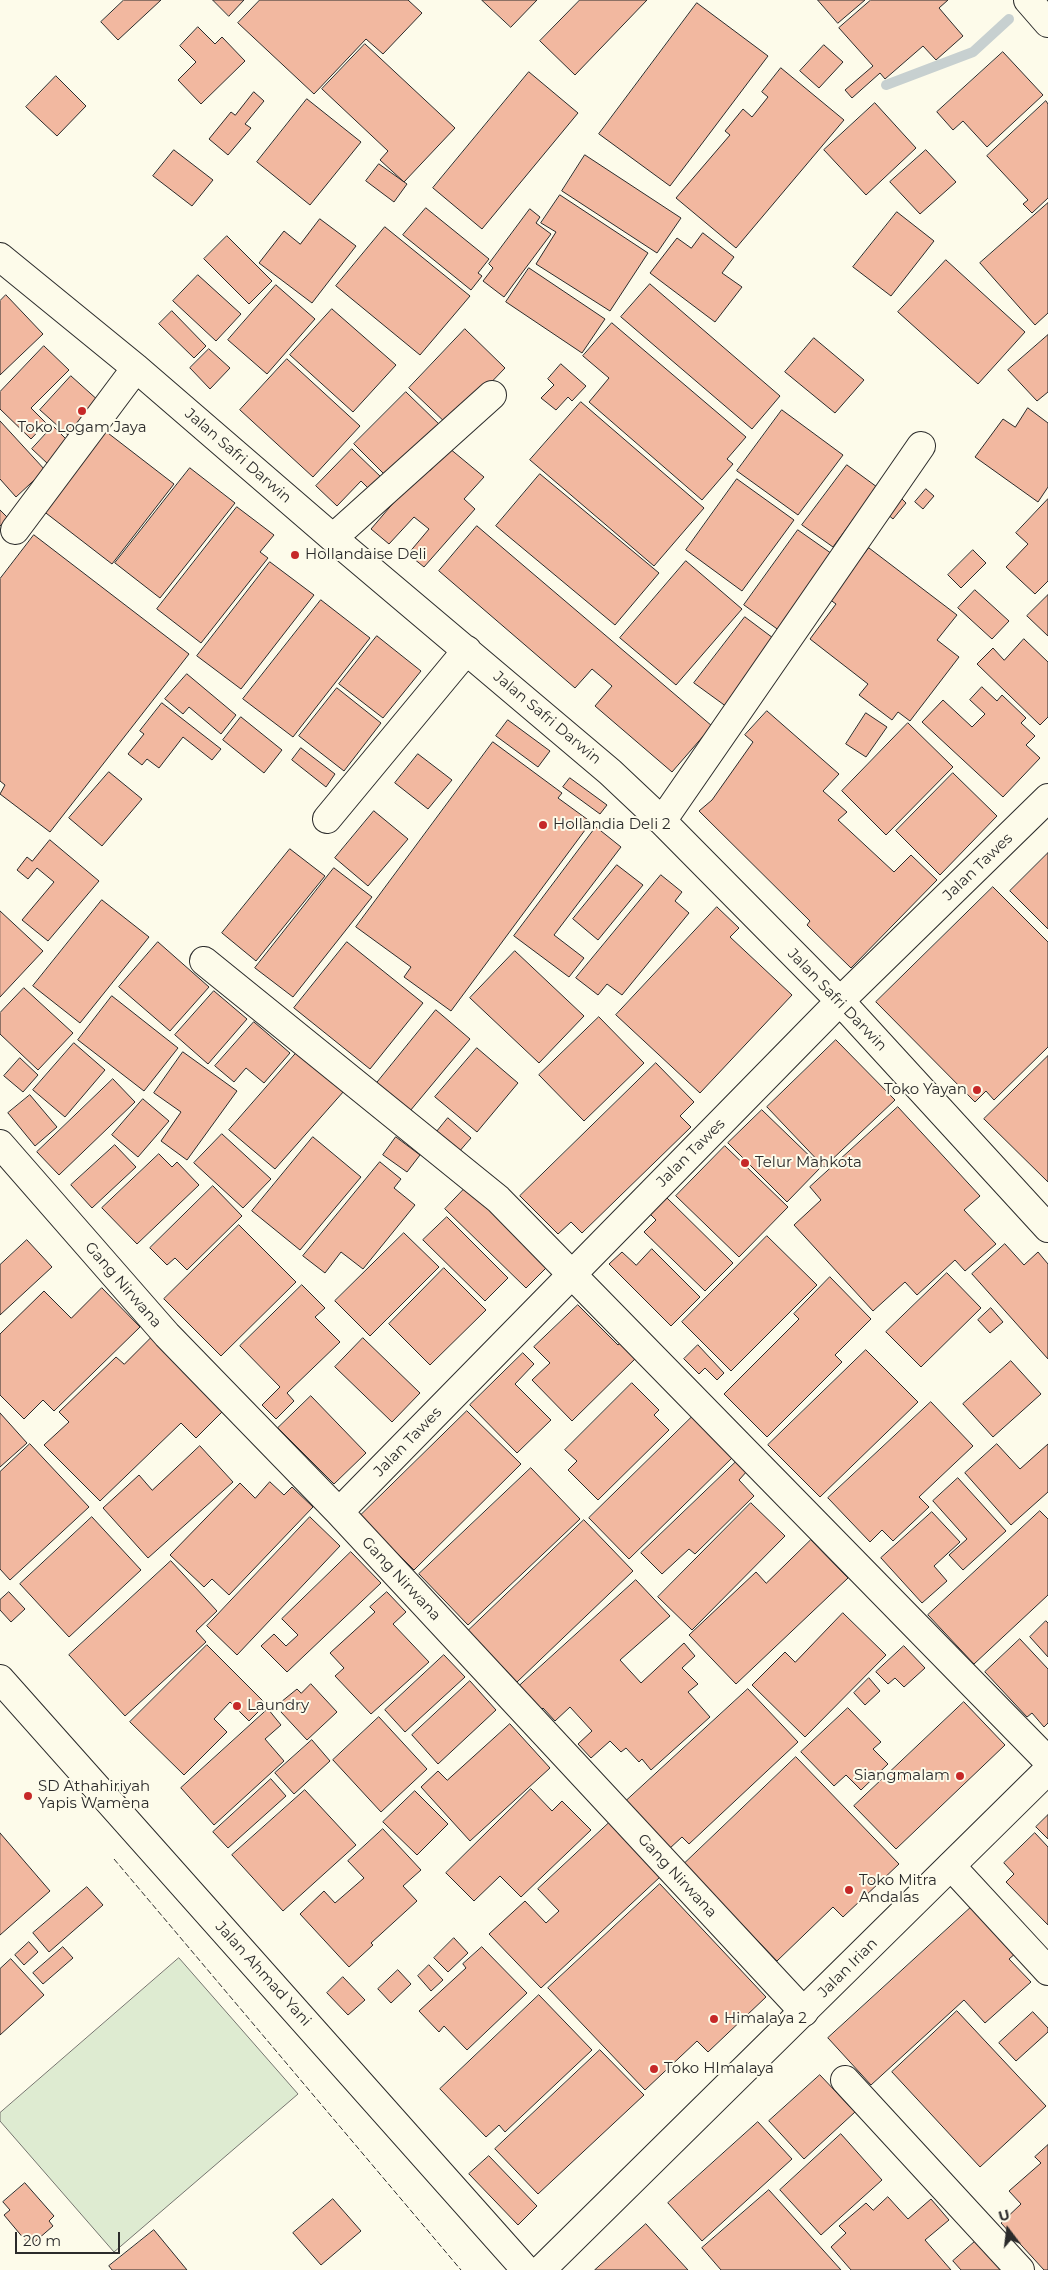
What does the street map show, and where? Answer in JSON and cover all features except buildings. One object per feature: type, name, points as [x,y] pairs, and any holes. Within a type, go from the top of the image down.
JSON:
[{"type":"main road","points":[[1028,0],[1048,22]]},
{"type":"main road","name":"Jalan Safri Darwin","points":[[0,257],[136,368],[333,538],[610,772],[662,821],[840,1002],[1048,1228]]},
{"type":"main road","points":[[15,530],[136,368]]},
{"type":"main road","points":[[333,538],[492,395]]},
{"type":"main road","points":[[662,821],[920,446]]},
{"type":"main road","points":[[327,819],[467,650]]},
{"type":"main road","name":"Jalan Tawes","points":[[339,1512],[840,1002],[1048,798]]},
{"type":"main road","points":[[204,961],[498,1199],[1048,1761]]},
{"type":"main road","name":"Gang Nirwana","points":[[0,1144],[167,1335],[339,1512],[804,2012]]},
{"type":"main road","name":"Jalan Ahmad Yani","points":[[0,1678],[526,2270]]},
{"type":"main road","name":"Jalan Irian","points":[[541,2270],[1048,1770]]},
{"type":"main road","points":[[951,1866],[1048,1971]]},
{"type":"main road","points":[[845,2080],[1020,2270]]},
{"type":"green space","points":[[179,1958],[298,2094],[114,2252],[0,2121],[0,2113]]},
{"type":"waterway","points":[[886,85],[973,52],[1009,19]]},
{"type":"fence","points":[[114,1859],[461,2270]]},
{"type":"place","name":"Toko Logam Jaya","points":[[82,411]]},
{"type":"place","name":"Hollandaise Deli","points":[[295,555]]},
{"type":"place","name":"Hollandia Deli 2","points":[[543,825]]},
{"type":"place","name":"Toko Yayan","points":[[977,1090]]},
{"type":"place","name":"Telur Mahkota","points":[[745,1163]]},
{"type":"place","name":"Laundry","points":[[237,1706]]},
{"type":"place","name":"Siangmalam","points":[[960,1776]]},
{"type":"place","name":"SD Athahiriyah Yapis Wamena","points":[[28,1796]]},
{"type":"place","name":"Toko Mitra Andalas","points":[[849,1890]]},
{"type":"place","name":"Himalaya 2","points":[[714,2019]]},
{"type":"place","name":"Toko HImalaya","points":[[654,2069]]}]
